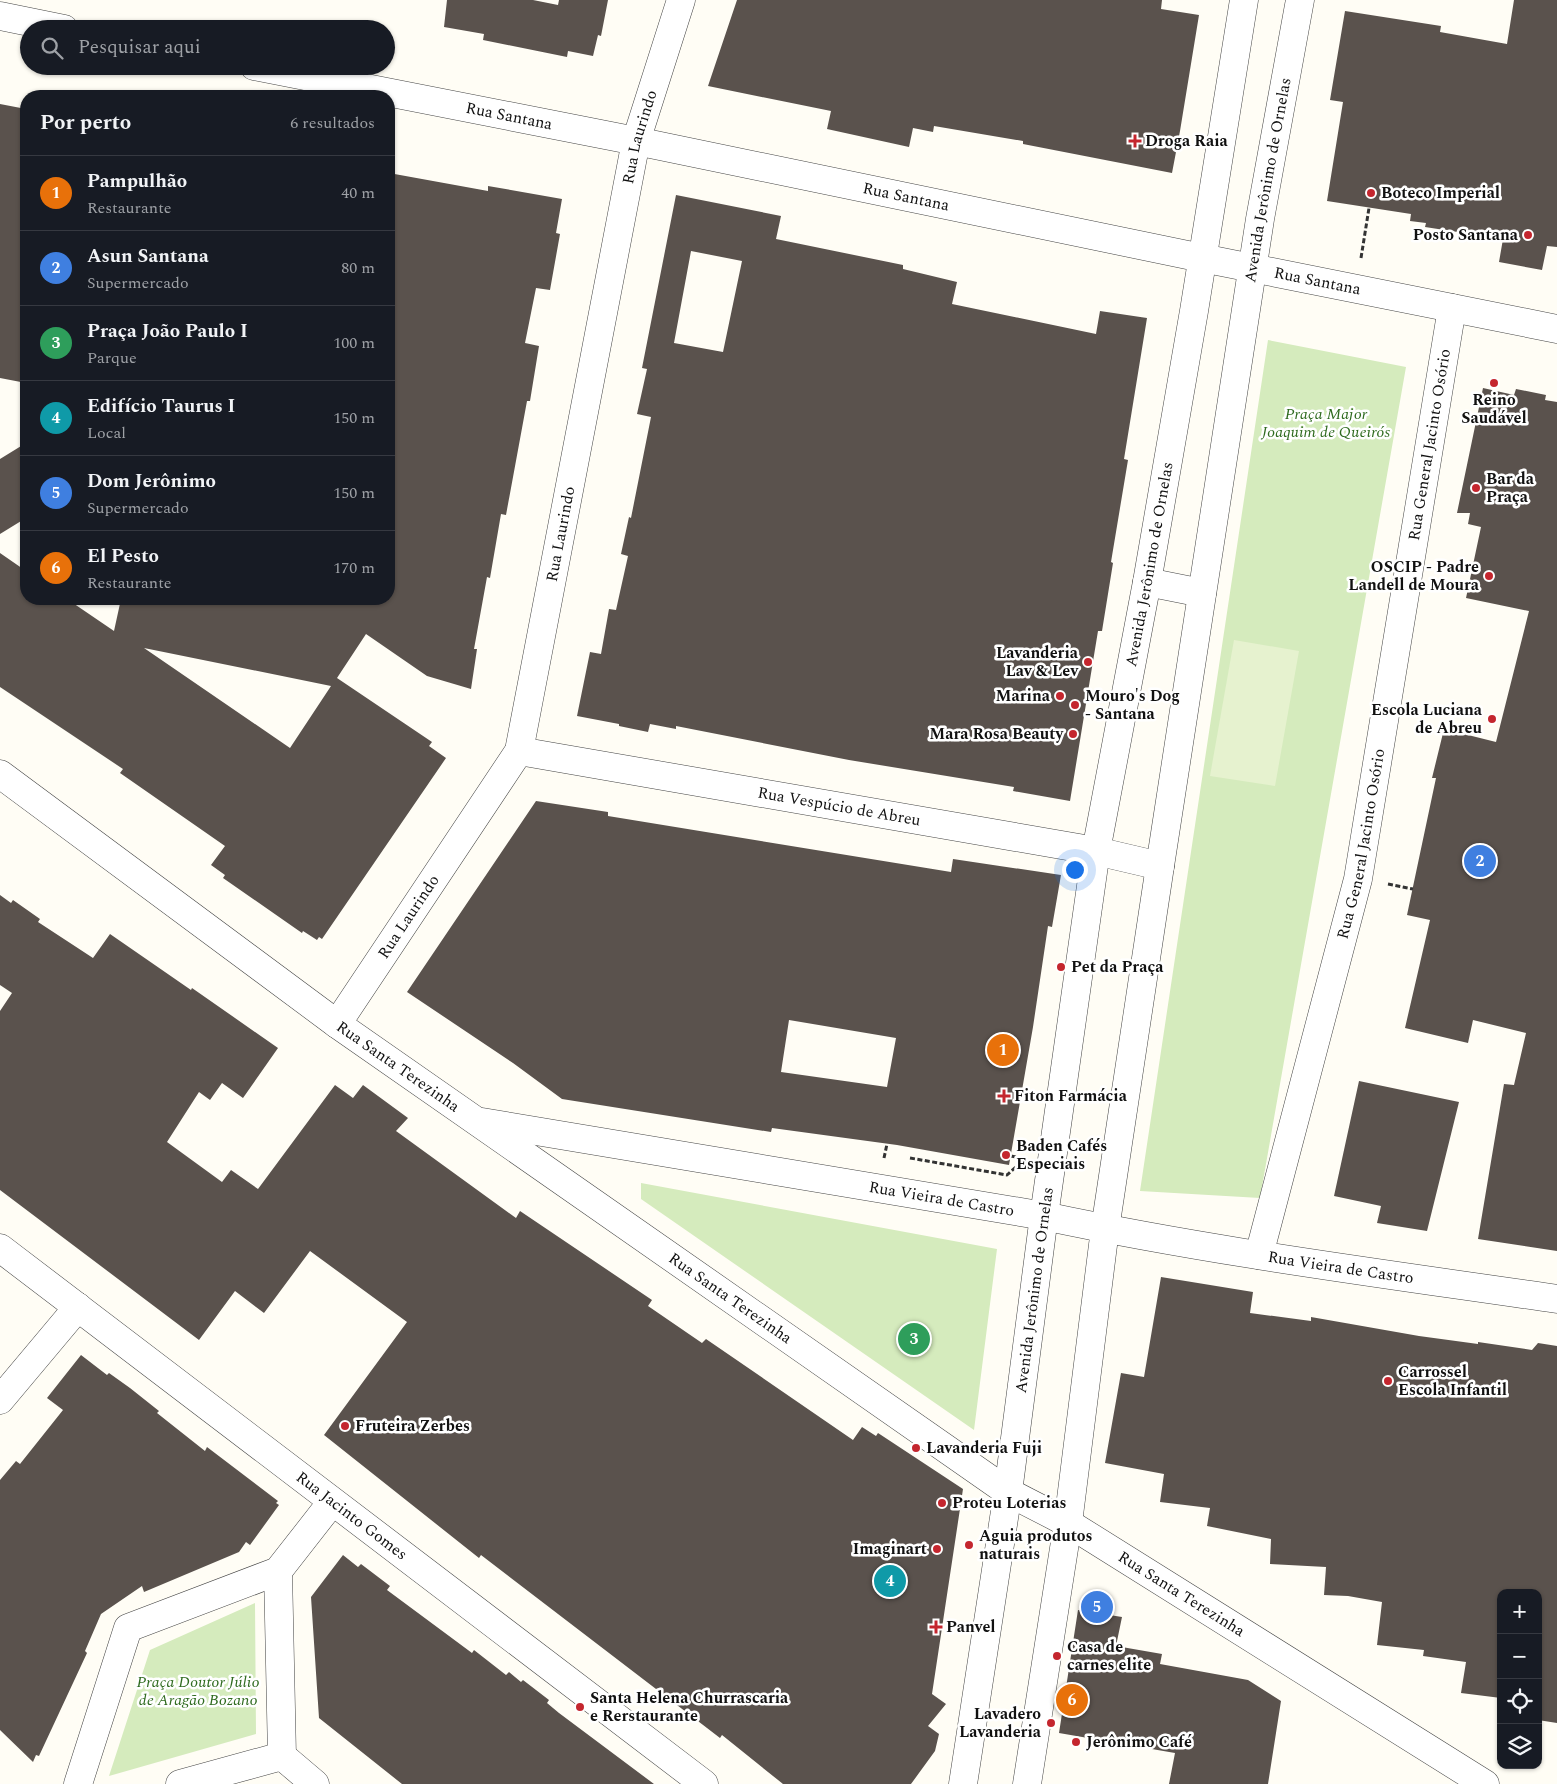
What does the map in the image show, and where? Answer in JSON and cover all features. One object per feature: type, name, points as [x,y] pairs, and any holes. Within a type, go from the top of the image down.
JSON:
[{"type":"street","name":"Rua Laurindo","points":[[337,1024],[519,751],[636,141],[681,0]]},
{"type":"street","name":"Avenida Jerônimo de Ornelas","points":[[963,1784],[1008,1492],[1044,1216],[1096,851],[1147,582],[1244,0]]},
{"type":"street","name":"Avenida Jerônimo de Ornelas","points":[[1027,1784],[1068,1523],[1104,1229],[1253,268],[1300,0]]},
{"type":"street","points":[[0,16],[20,20]]},
{"type":"street","name":"Rua Santana","points":[[300,75],[376,90]]},
{"type":"street","name":"Rua Santana","points":[[395,94],[1557,329]]},
{"type":"street","name":"Rua General Jacinto Osório","points":[[1259,1255],[1358,879],[1452,308]]},
{"type":"street","points":[[1147,582],[1202,593]]},
{"type":"street","name":"Rua Vespúcio de Abreu","points":[[519,751],[1096,851],[1160,866]]},
{"type":"street","name":"Rua Santa Terezinha","points":[[0,774],[337,1024],[1008,1492],[1068,1523],[1485,1784]]},
{"type":"street","name":"Rua Vieira de Castro","points":[[476,1121],[1044,1216],[1104,1229],[1259,1255],[1557,1298]]},
{"type":"street","name":"Rua Jacinto Gomes","points":[[0,1248],[704,1784]]},
{"type":"street","points":[[0,1400],[78,1307]]},
{"type":"street","points":[[78,1784],[128,1628],[278,1571],[332,1502]]},
{"type":"street","points":[[278,1571],[282,1756],[315,1784]]},
{"type":"street","points":[[180,1784],[282,1756]]},
{"type":"path","points":[[1356,289],[1369,208]]},
{"type":"path","points":[[910,1158],[1007,1175],[1018,1166],[1020,1157]]},
{"type":"green space","name":"Praça Major Joaquim de Queirós","points":[[1268,340],[1406,367],[1260,1198],[1140,1191]]},
{"type":"green space","points":[[1234,640],[1299,651],[1275,786],[1210,776]]},
{"type":"green space","points":[[641,1183],[997,1249],[974,1430],[641,1199]]},
{"type":"green space","name":"Praça Doutor Júlio de Aragão Bozano","points":[[255,1603],[256,1734],[109,1776],[150,1650]]},
{"type":"building","points":[[447,0],[533,0],[558,5],[559,0],[608,0],[601,36],[598,35],[593,56],[568,51],[567,57],[483,40],[484,34],[444,27]]},
{"type":"building","points":[[737,0],[1162,0],[1161,9],[1199,15],[1172,173],[1023,144],[1023,141],[934,126],[933,132],[913,128],[909,147],[827,129],[831,111],[708,86]]},
{"type":"building","points":[[1514,0],[1557,0],[1557,247],[1547,246],[1542,270],[1499,262],[1503,239],[1425,227],[1426,223],[1410,221],[1411,214],[1327,201],[1343,102],[1330,100],[1345,11],[1441,26],[1440,32],[1507,44]]},
{"type":"building","points":[[0,104],[20,108],[20,382],[0,378]]},
{"type":"building","points":[[395,174],[488,191],[488,186],[562,199],[556,233],[560,234],[550,290],[536,288],[525,343],[539,346],[530,401],[527,401],[506,515],[501,514],[490,578],[487,577],[474,649],[477,649],[471,689],[427,676],[366,634],[337,678],[432,742],[429,746],[446,758],[322,939],[319,937],[317,940],[303,931],[302,933],[223,878],[225,875],[211,865],[225,846],[120,773],[123,769],[0,687],[0,553],[20,567],[20,605],[76,605],[114,631],[120,605],[395,605]],"holes":[[[144,648],[331,686],[290,748]]]},
{"type":"building","points":[[676,195],[781,216],[776,239],[903,265],[903,269],[957,282],[952,304],[1096,334],[1100,311],[1147,318],[1124,459],[1128,460],[1111,562],[1113,563],[1102,631],[1098,631],[1070,801],[1013,791],[1014,787],[849,760],[676,726],[676,729],[650,724],[648,732],[577,716],[590,652],[601,654],[609,609],[616,610],[628,556],[621,554],[629,517],[631,518],[651,417],[637,414],[647,369],[642,368]],"holes":[[[691,251],[742,261],[723,352],[674,343]]]},
{"type":"building","points":[[1483,388],[1514,395],[1516,389],[1546,395],[1545,400],[1557,402],[1557,1251],[1478,1239],[1504,1084],[1514,1085],[1526,1033],[1473,1020],[1468,1043],[1405,1028],[1430,920],[1407,915],[1436,778],[1432,778],[1444,729],[1496,742],[1529,611],[1466,598],[1481,527],[1468,524],[1470,513],[1457,513]]},
{"type":"building","points":[[20,447],[20,522],[0,534],[0,459]]},
{"type":"building","points":[[536,801],[608,812],[608,816],[951,872],[953,859],[1061,875],[1052,927],[1048,926],[1009,1165],[897,1145],[772,1128],[771,1132],[562,1099],[513,1063],[407,992]],"holes":[[[789,1020],[896,1038],[887,1087],[781,1072]]]},
{"type":"building","points":[[0,895],[11,903],[13,900],[40,919],[38,922],[93,958],[110,934],[278,1048],[243,1098],[222,1083],[210,1100],[199,1092],[167,1142],[222,1182],[231,1170],[258,1189],[335,1085],[353,1098],[363,1085],[408,1118],[396,1131],[516,1218],[520,1211],[652,1300],[648,1306],[702,1343],[706,1339],[853,1440],[862,1427],[876,1436],[878,1433],[963,1489],[932,1694],[946,1704],[928,1726],[939,1734],[935,1751],[911,1784],[783,1784],[722,1735],[720,1738],[481,1555],[479,1558],[324,1435],[407,1322],[310,1251],[264,1313],[235,1291],[199,1340],[0,1190],[0,1011],[12,993],[0,985]]},
{"type":"building","points":[[1359,1081],[1459,1102],[1427,1231],[1377,1223],[1381,1206],[1334,1196]]},
{"type":"building","points":[[1161,1277],[1253,1292],[1250,1313],[1311,1321],[1311,1317],[1419,1336],[1532,1350],[1538,1343],[1557,1346],[1557,1723],[1542,1721],[1542,1589],[1497,1589],[1497,1698],[1461,1693],[1466,1662],[1423,1656],[1424,1650],[1377,1645],[1382,1602],[1348,1596],[1324,1595],[1326,1567],[1270,1564],[1271,1539],[1207,1526],[1210,1508],[1160,1502],[1164,1474],[1105,1463],[1121,1373],[1144,1377]]},
{"type":"building","points":[[81,1355],[107,1375],[109,1373],[130,1388],[159,1411],[157,1413],[205,1451],[207,1447],[278,1501],[276,1503],[279,1505],[250,1545],[246,1542],[239,1552],[144,1592],[142,1586],[101,1614],[85,1651],[87,1653],[39,1756],[36,1755],[33,1762],[0,1730],[0,1480],[16,1461],[20,1464],[63,1410],[47,1398]]},
{"type":"building","points":[[343,1555],[358,1567],[361,1564],[390,1586],[387,1590],[472,1653],[474,1650],[506,1675],[509,1672],[521,1682],[523,1680],[549,1700],[547,1703],[559,1713],[654,1784],[402,1784],[319,1718],[311,1597]]},
{"type":"building","points":[[1078,1610],[1122,1617],[1116,1646],[1162,1654],[1160,1664],[1248,1680],[1281,1701],[1268,1784],[1169,1784],[1175,1753],[1059,1733]]},
{"type":"place","name":"Droga Raia","points":[[1135,141]]},
{"type":"place","name":"Boteco Imperial","points":[[1371,193]]},
{"type":"place","name":"Posto Santana","points":[[1528,235]]},
{"type":"place","name":"Reino Saudável","points":[[1494,383]]},
{"type":"place","name":"Bar da Praça","points":[[1476,488]]},
{"type":"place","name":"OSCIP - Padre Landell de Moura","points":[[1489,576]]},
{"type":"place","name":"Lavanderia Lav & Lev","points":[[1088,662]]},
{"type":"place","name":"Marina","points":[[1060,696]]},
{"type":"place","name":"Mouro's Dog - Santana","points":[[1075,705]]},
{"type":"place","name":"Escola Luciana de Abreu","points":[[1492,719]]},
{"type":"place","name":"Mara Rosa Beauty","points":[[1073,734]]},
{"type":"place","name":"Asun Santana","points":[[1480,861]]},
{"type":"place","name":"Pet da Praça","points":[[1061,967]]},
{"type":"place","name":"Pampulhão","points":[[1003,1050]]},
{"type":"place","name":"Fiton Farmácia","points":[[1004,1096]]},
{"type":"place","name":"Baden Cafés Especiais","points":[[1006,1155]]},
{"type":"place","name":"Praça João Paulo I","points":[[914,1339]]},
{"type":"place","name":"Carrossel Escola Infantil","points":[[1388,1381]]},
{"type":"place","name":"Fruteira Zerbes","points":[[345,1426]]},
{"type":"place","name":"Lavanderia Fuji","points":[[916,1448]]},
{"type":"place","name":"Proteu Loterias","points":[[942,1503]]},
{"type":"place","name":"Aguia produtos naturais","points":[[969,1545]]},
{"type":"place","name":"Imaginart","points":[[937,1549]]},
{"type":"place","name":"Edifício Taurus I","points":[[890,1581]]},
{"type":"place","name":"Dom Jerônimo","points":[[1097,1607]]},
{"type":"place","name":"Panvel","points":[[936,1627]]},
{"type":"place","name":"Casa de carnes elite","points":[[1057,1656]]},
{"type":"place","name":"El Pesto","points":[[1072,1700]]},
{"type":"place","name":"Santa Helena Churrascaria e Rerstaurante","points":[[580,1707]]},
{"type":"place","name":"Lavadero Lavanderia","points":[[1051,1723]]},
{"type":"place","name":"Jerônimo Café","points":[[1076,1742]]}]
